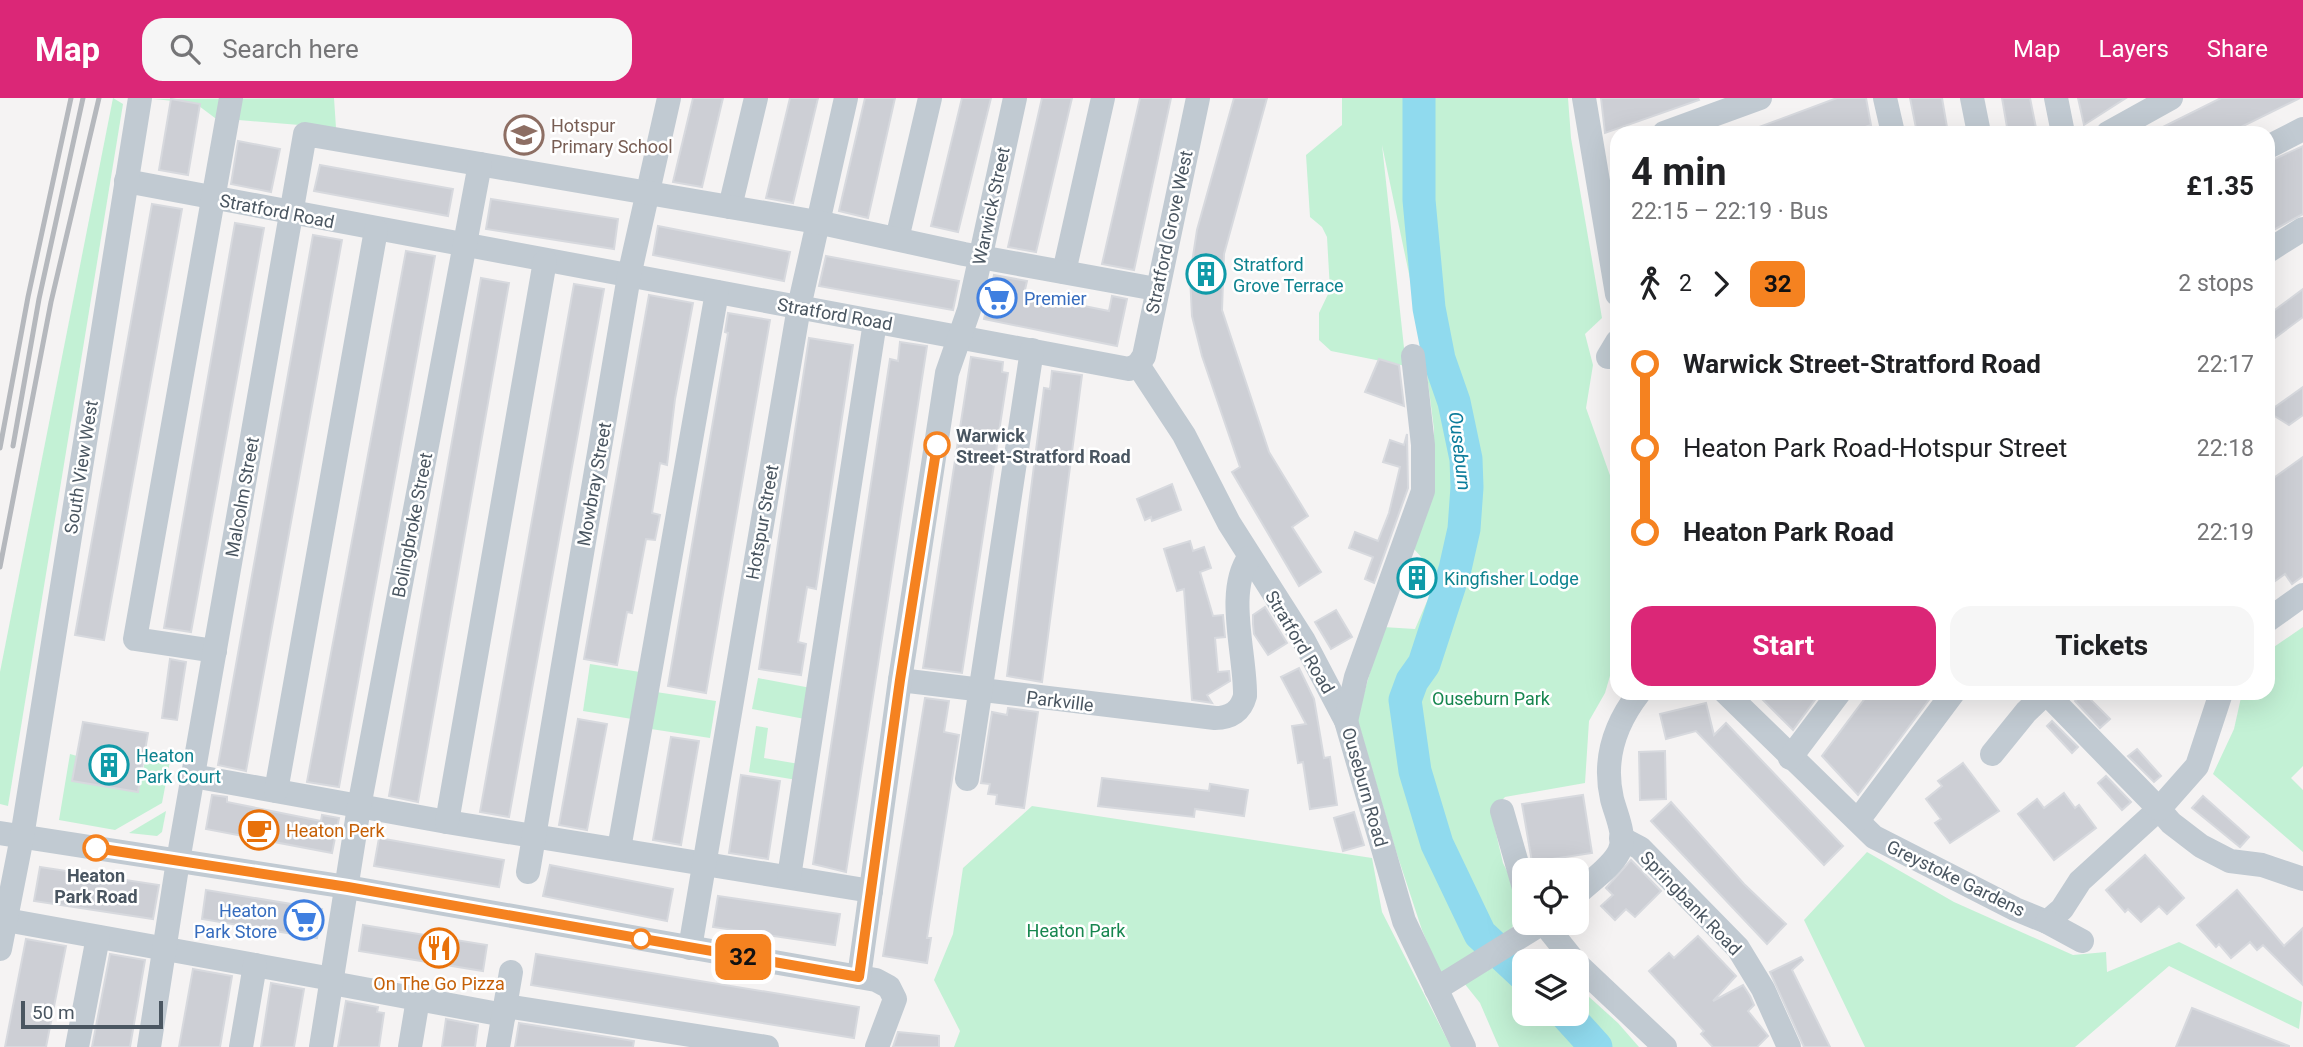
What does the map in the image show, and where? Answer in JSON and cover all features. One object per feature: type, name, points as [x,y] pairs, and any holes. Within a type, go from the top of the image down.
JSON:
[{"type":"street","name":"South View West","points":[[0,949],[6,920],[8,835],[140,98]]},
{"type":"street","points":[[215,651],[135,639],[231,98]]},
{"type":"street","name":"Mowbray Street","points":[[528,872],[629,276],[645,192],[669,98]]},
{"type":"street","points":[[730,207],[755,98]]},
{"type":"street","name":"Hotspur Street","points":[[690,948],[799,307],[846,98]]},
{"type":"street","points":[[897,239],[930,98]]},
{"type":"street","name":"Warwick Street","points":[[859,977],[900,680],[947,373],[948,335],[969,310],[1015,98]]},
{"type":"street","points":[[1063,272],[1103,98]]},
{"type":"street","name":"Stratford Grove West","points":[[1138,365],[1144,356],[1198,98]]},
{"type":"street","points":[[1584,98],[1606,154],[1610,210]]},
{"type":"street","points":[[1683,126],[1760,98]]},
{"type":"street","points":[[1885,98],[1891,126]]},
{"type":"street","points":[[1972,98],[1978,126]]},
{"type":"street","points":[[2056,98],[2062,126]]},
{"type":"street","points":[[2122,126],[2171,98]]},
{"type":"street","points":[[2275,143],[2303,129]]},
{"type":"street","name":"Malcolm Street","points":[[149,1047],[178,861],[305,134],[480,164]]},
{"type":"street","points":[[480,164],[817,222],[982,257],[1156,289]]},
{"type":"street","name":"Bolingbroke Street","points":[[321,1047],[359,807],[480,164]]},
{"type":"street","name":"Stratford Road","points":[[127,181],[291,214],[1129,369],[1138,365],[1185,435],[1249,558],[1304,641],[1346,720]]},
{"type":"street","points":[[276,791],[376,229]]},
{"type":"street","points":[[2275,247],[2303,229]]},
{"type":"street","points":[[447,821],[545,261]]},
{"type":"street","points":[[619,849],[717,292]]},
{"type":"street","points":[[789,877],[876,322]]},
{"type":"street","points":[[967,779],[1032,351]]},
{"type":"street","name":"Ouseburn Road","points":[[1413,356],[1423,445],[1423,491],[1418,512],[1360,667],[1346,720],[1397,902],[1464,1047]]},
{"type":"street","name":"Parkville","points":[[900,680],[1221,718],[1235,714],[1245,696],[1239,597],[1241,572],[1249,558]]},
{"type":"street","points":[[2275,615],[2303,595]]},
{"type":"street","points":[[1621,838],[1612,797],[1609,759],[1617,728],[1635,700]]},
{"type":"street","name":"Greystoke Gardens","points":[[1737,700],[1790,758],[1859,820],[1874,837],[2047,922],[2062,909],[2080,881],[2159,809],[2197,766],[2217,700]]},
{"type":"street","points":[[1790,758],[1834,700]]},
{"type":"street","points":[[1859,820],[1948,700]]},
{"type":"street","points":[[1992,754],[2040,700]]},
{"type":"street","points":[[2053,700],[2171,823],[2201,846],[2230,860],[2262,865],[2303,879]]},
{"type":"street","points":[[193,776],[359,807],[871,891]]},
{"type":"street","points":[[1502,811],[1515,858]]},
{"type":"street","points":[[8,835],[348,887],[859,977],[886,984],[894,995],[892,1013],[877,1047]]},
{"type":"street","name":"Springbank Road","points":[[1589,883],[1616,857],[1621,838],[1640,848],[1738,948],[1789,1047]]},
{"type":"street","points":[[6,920],[255,965],[418,999],[767,1047]]},
{"type":"street","points":[[2047,922],[2082,941]]},
{"type":"street","points":[[1436,989],[1525,935]]},
{"type":"street","points":[[1554,935],[1565,949]]},
{"type":"street","points":[[77,1047],[98,937]]},
{"type":"street","points":[[241,1047],[255,965]]},
{"type":"street","points":[[498,1047],[511,972]]},
{"type":"street","points":[[1589,975],[1665,1047]]},
{"type":"street","points":[[410,1047],[418,999]]},
{"type":"green space","points":[[113,98],[123,104],[8,806],[0,804],[0,672]]},
{"type":"green space","points":[[334,98],[336,128],[215,118],[195,103],[153,99]]},
{"type":"green space","name":"Ouseburn Park","points":[[1342,98],[1568,98],[1571,138],[1602,318],[1585,334],[1593,365],[1586,408],[1610,475],[1610,676],[1605,693],[1589,721],[1585,783],[1505,797],[1491,812],[1503,863],[1512,881],[1510,931],[1441,975],[1422,930],[1395,848],[1357,718],[1383,627],[1415,629],[1438,576],[1414,549],[1434,480],[1434,429],[1422,336],[1382,145],[1406,366],[1331,351],[1319,340],[1319,313],[1330,290],[1327,237],[1322,227],[1310,217],[1306,155],[1342,125]]},
{"type":"green space","points":[[2303,627],[2303,766],[2291,778],[2303,790],[2303,852],[2213,774],[2234,729],[2240,700],[2275,700],[2275,646]]},
{"type":"green space","points":[[590,664],[640,672],[632,719],[583,711]]},
{"type":"green space","points":[[758,678],[811,688],[805,719],[752,709]]},
{"type":"green space","points":[[656,692],[716,701],[710,738],[651,729]]},
{"type":"green space","points":[[756,726],[768,728],[764,758],[799,764],[797,780],[749,772]]},
{"type":"green space","points":[[70,754],[77,756],[73,781],[138,792],[146,757],[170,761],[162,803],[115,830],[59,820]]},
{"type":"green space","name":"Heaton Park","points":[[1032,806],[1372,858],[1382,912],[1451,1047],[954,1047],[960,1031],[934,980],[953,934],[963,868]]},
{"type":"green space","points":[[166,811],[162,832],[157,836],[129,833]]},
{"type":"green space","points":[[1867,852],[1954,902],[2073,955],[2106,952],[2107,972],[2179,942],[2302,1002],[2299,1029],[2169,966],[2075,1047],[1865,1047],[1804,920]]},
{"type":"green space","points":[[1512,957],[1512,1026],[1589,1026],[1589,997],[1639,1047],[1499,1047],[1480,1003],[1464,983]]},
{"type":"building","points":[[693,98],[723,98],[702,187],[673,182]]},
{"type":"building","points":[[790,98],[818,98],[793,203],[766,198]]},
{"type":"building","points":[[865,98],[895,98],[868,218],[839,211]]},
{"type":"building","points":[[962,98],[991,98],[958,232],[931,226]]},
{"type":"building","points":[[1042,98],[1072,98],[1036,252],[1008,247]]},
{"type":"building","points":[[1140,98],[1171,98],[1134,270],[1102,264]]},
{"type":"building","name":"Stratford Grove Terrace","points":[[1234,98],[1267,98],[1224,254],[1222,310],[1269,452],[1308,516],[1292,527],[1321,572],[1299,586],[1232,472],[1240,467],[1202,356],[1192,316],[1190,276],[1197,230]]},
{"type":"building","points":[[1601,98],[1699,100],[1625,126],[1610,126],[1610,131],[1605,133]]},
{"type":"building","points":[[1837,98],[1866,98],[1871,125],[1868,126],[1762,126]]},
{"type":"building","points":[[1910,98],[1942,98],[1947,126],[1916,126]]},
{"type":"building","points":[[2002,98],[2030,98],[2036,126],[2007,126]]},
{"type":"building","points":[[2078,98],[2126,98],[2084,125]]},
{"type":"building","points":[[2221,98],[2300,98],[2243,126],[2165,126]]},
{"type":"building","points":[[171,99],[200,104],[188,175],[159,170]]},
{"type":"building","points":[[238,141],[280,149],[271,192],[231,184]]},
{"type":"building","points":[[2303,146],[2303,214],[2275,229],[2275,159]]},
{"type":"building","points":[[320,165],[453,189],[448,216],[314,191]]},
{"type":"building","points":[[491,199],[618,219],[614,249],[486,229]]},
{"type":"building","points":[[152,204],[182,209],[104,640],[75,635]]},
{"type":"building","points":[[235,223],[264,228],[191,632],[164,628]]},
{"type":"building","points":[[658,226],[790,252],[784,281],[653,255]]},
{"type":"building","points":[[313,235],[342,240],[246,771],[218,765]]},
{"type":"building","points":[[406,251],[435,256],[339,787],[307,782]]},
{"type":"building","points":[[826,256],[959,281],[953,310],[819,286]]},
{"type":"building","points":[[994,275],[1027,281],[1024,294],[1109,311],[1112,296],[1127,299],[1117,346],[984,319]]},
{"type":"building","points":[[481,278],[509,283],[418,802],[389,796]]},
{"type":"building","points":[[574,284],[604,289],[509,817],[480,812]]},
{"type":"building","points":[[2303,289],[2303,317],[2275,338],[2275,310]]},
{"type":"building","points":[[649,295],[693,303],[675,399],[667,465],[660,463],[652,513],[660,515],[655,540],[646,539],[632,613],[627,612],[617,665],[584,659]]},
{"type":"building","points":[[728,313],[770,320],[706,693],[668,686],[728,333],[725,332]]},
{"type":"building","points":[[809,338],[853,345],[816,589],[807,587],[798,642],[806,644],[801,675],[759,669]]},
{"type":"building","points":[[900,342],[927,346],[846,872],[813,864],[890,359],[898,361]]},
{"type":"building","points":[[971,357],[1003,362],[1002,372],[1008,373],[962,673],[923,668]]},
{"type":"building","points":[[1379,359],[1399,365],[1404,406],[1365,392]]},
{"type":"building","points":[[1052,371],[1082,375],[1042,682],[1007,676],[1044,388],[1050,389]]},
{"type":"building","points":[[2303,387],[2303,415],[2289,425],[2275,416],[2275,407]]},
{"type":"building","points":[[1407,434],[1408,488],[1374,583],[1365,579],[1373,557],[1349,548],[1355,532],[1378,541],[1389,513],[1400,467],[1383,462],[1390,440],[1404,445]]},
{"type":"building","points":[[2303,457],[2303,576],[2292,584],[2285,574],[2275,581],[2275,477]]},
{"type":"building","points":[[1172,484],[1181,510],[1152,521],[1151,517],[1145,520],[1137,499]]},
{"type":"building","points":[[1190,541],[1193,551],[1204,547],[1211,568],[1200,572],[1213,616],[1223,615],[1225,637],[1215,638],[1218,672],[1229,671],[1230,681],[1207,695],[1212,703],[1192,700],[1184,589],[1177,591],[1164,549]]},
{"type":"building","name":"Kingfisher Lodge","points":[[1412,565],[1428,575],[1423,587],[1406,581]]},
{"type":"building","points":[[1265,607],[1287,643],[1268,655],[1254,634],[1253,624],[1253,615]]},
{"type":"building","points":[[1336,610],[1352,637],[1331,649],[1315,622]]},
{"type":"building","points":[[170,659],[186,662],[177,720],[162,718]]},
{"type":"building","points":[[1299,668],[1314,699],[1324,758],[1330,757],[1337,805],[1310,809],[1303,762],[1298,763],[1292,726],[1306,724],[1281,677]]},
{"type":"building","points":[[925,698],[949,701],[944,732],[959,735],[927,938],[931,938],[927,963],[883,956]]},
{"type":"building","points":[[1763,700],[1815,700],[1793,730]]},
{"type":"building","points":[[1864,700],[1929,700],[1858,795],[1822,756]]},
{"type":"building","points":[[2091,700],[2110,719],[2100,728],[2075,701]]},
{"type":"building","points":[[1706,703],[1714,735],[1726,723],[1843,846],[1824,865],[1696,731],[1666,739],[1660,714]]},
{"type":"building","points":[[1008,708],[1038,712],[1024,808],[996,804],[997,795],[988,794],[990,784],[981,783],[992,712],[1007,715]]},
{"type":"building","points":[[578,719],[607,724],[587,830],[559,825]]},
{"type":"building","points":[[2052,721],[2078,747],[2072,753],[2047,726]]},
{"type":"building","name":"Heaton Park Court","points":[[83,722],[148,733],[138,792],[72,781]]},
{"type":"building","points":[[671,737],[699,741],[681,845],[653,840]]},
{"type":"building","points":[[2137,749],[2161,776],[2154,782],[2128,756]]},
{"type":"building","points":[[1665,751],[1666,799],[1640,800],[1639,752]]},
{"type":"building","points":[[1963,763],[1999,811],[1950,843],[1935,823],[1941,819],[1926,799],[1942,786],[1938,781]]},
{"type":"building","points":[[741,775],[780,781],[768,859],[729,853]]},
{"type":"building","points":[[2106,776],[2131,802],[2122,810],[2098,783]]},
{"type":"building","points":[[1102,778],[1209,791],[1210,784],[1248,790],[1244,816],[1195,809],[1194,817],[1098,806]]},
{"type":"building","points":[[2064,793],[2075,808],[2079,805],[2096,828],[2054,860],[2018,814],[2037,799],[2044,808]]},
{"type":"building","points":[[212,795],[227,797],[227,802],[321,821],[322,815],[339,818],[332,853],[206,829]]},
{"type":"building","points":[[1583,795],[1592,853],[1559,858],[1531,858],[1522,804]]},
{"type":"building","points":[[2203,796],[2249,837],[2240,847],[2192,808]]},
{"type":"building","points":[[1671,802],[1744,884],[1786,924],[1767,944],[1651,821]]},
{"type":"building","points":[[1354,812],[1364,845],[1343,851],[1334,818]]},
{"type":"building","points":[[379,838],[504,860],[499,887],[374,866]]},
{"type":"building","points":[[2145,855],[2184,898],[2167,914],[2159,906],[2141,922],[2128,909],[2125,912],[2106,890]]},
{"type":"building","points":[[1631,860],[1661,891],[1635,917],[1626,909],[1615,920],[1601,906],[1613,895],[1606,888]]},
{"type":"building","points":[[550,865],[673,889],[667,921],[543,896]]},
{"type":"building","points":[[40,867],[159,885],[153,919],[34,901]]},
{"type":"building","points":[[206,890],[322,909],[317,938],[202,919]]},
{"type":"building","points":[[2237,890],[2284,946],[2303,928],[2303,985],[2263,945],[2257,950],[2250,942],[2231,958],[2219,944],[2216,947],[2197,925]]},
{"type":"building","points":[[718,896],[840,914],[835,945],[713,927]]},
{"type":"building","points":[[363,925],[487,945],[483,971],[359,951]]},
{"type":"building","points":[[1698,936],[1736,976],[1713,1001],[1743,985],[1750,996],[1754,1005],[1748,1011],[1768,1036],[1757,1047],[1713,1047],[1701,1034],[1704,1031],[1649,971],[1669,953],[1674,958]]},
{"type":"building","points":[[26,939],[66,946],[46,1047],[5,1047]]},
{"type":"building","points":[[110,954],[145,960],[130,1047],[92,1047]]},
{"type":"building","points":[[536,954],[859,1007],[854,1038],[531,985]]},
{"type":"building","points":[[1801,957],[1803,960],[1792,970],[1830,1047],[1804,1047],[1770,972]]},
{"type":"building","points":[[193,969],[232,976],[220,1047],[179,1047]]},
{"type":"building","points":[[271,983],[304,989],[294,1047],[261,1047]]},
{"type":"building","points":[[346,1001],[378,1007],[377,1012],[384,1013],[379,1047],[338,1047]]},
{"type":"building","points":[[2192,1008],[2289,1046],[2289,1047],[2176,1047]]},
{"type":"building","points":[[446,1019],[478,1025],[475,1047],[442,1047]]},
{"type":"building","points":[[519,1023],[634,1041],[633,1047],[515,1047]]},
{"type":"building","points":[[898,1032],[939,1036],[939,1047],[893,1047]]},
{"type":"waterway","name":"Ouseburn","points":[[1419,98],[1419,200],[1429,308],[1439,359],[1454,402],[1466,459],[1467,487],[1464,529],[1455,569],[1424,664],[1412,681],[1405,700],[1415,771],[1437,844],[1480,934],[1512,964]]},
{"type":"waterway","name":"Ouseburn","points":[[1577,1026],[1596,1047]]},
{"type":"railway","points":[[0,448],[28,297],[71,98]]},
{"type":"railway","points":[[13,446],[39,299],[83,98]]},
{"type":"railway","points":[[0,567],[51,302],[99,98]]},
{"type":"bus line","name":"32","points":[[96,848],[348,887],[859,977],[900,680],[937,445]]},
{"type":"place","name":"Hotspur Primary School","points":[[524,135]]},
{"type":"place","name":"Stratford Grove Terrace","points":[[1206,274]]},
{"type":"place","name":"Premier","points":[[997,298]]},
{"type":"place","name":"Warwick Street-Stratford Road","points":[[937,445]]},
{"type":"place","name":"Kingfisher Lodge","points":[[1417,578]]},
{"type":"place","name":"Heaton Park Court","points":[[109,765]]},
{"type":"place","name":"Heaton Perk","points":[[259,830]]},
{"type":"place","name":"Heaton Park Road","points":[[96,848]]},
{"type":"place","name":"Heaton Park Store","points":[[304,920]]},
{"type":"place","name":"On The Go Pizza","points":[[439,948]]}]
